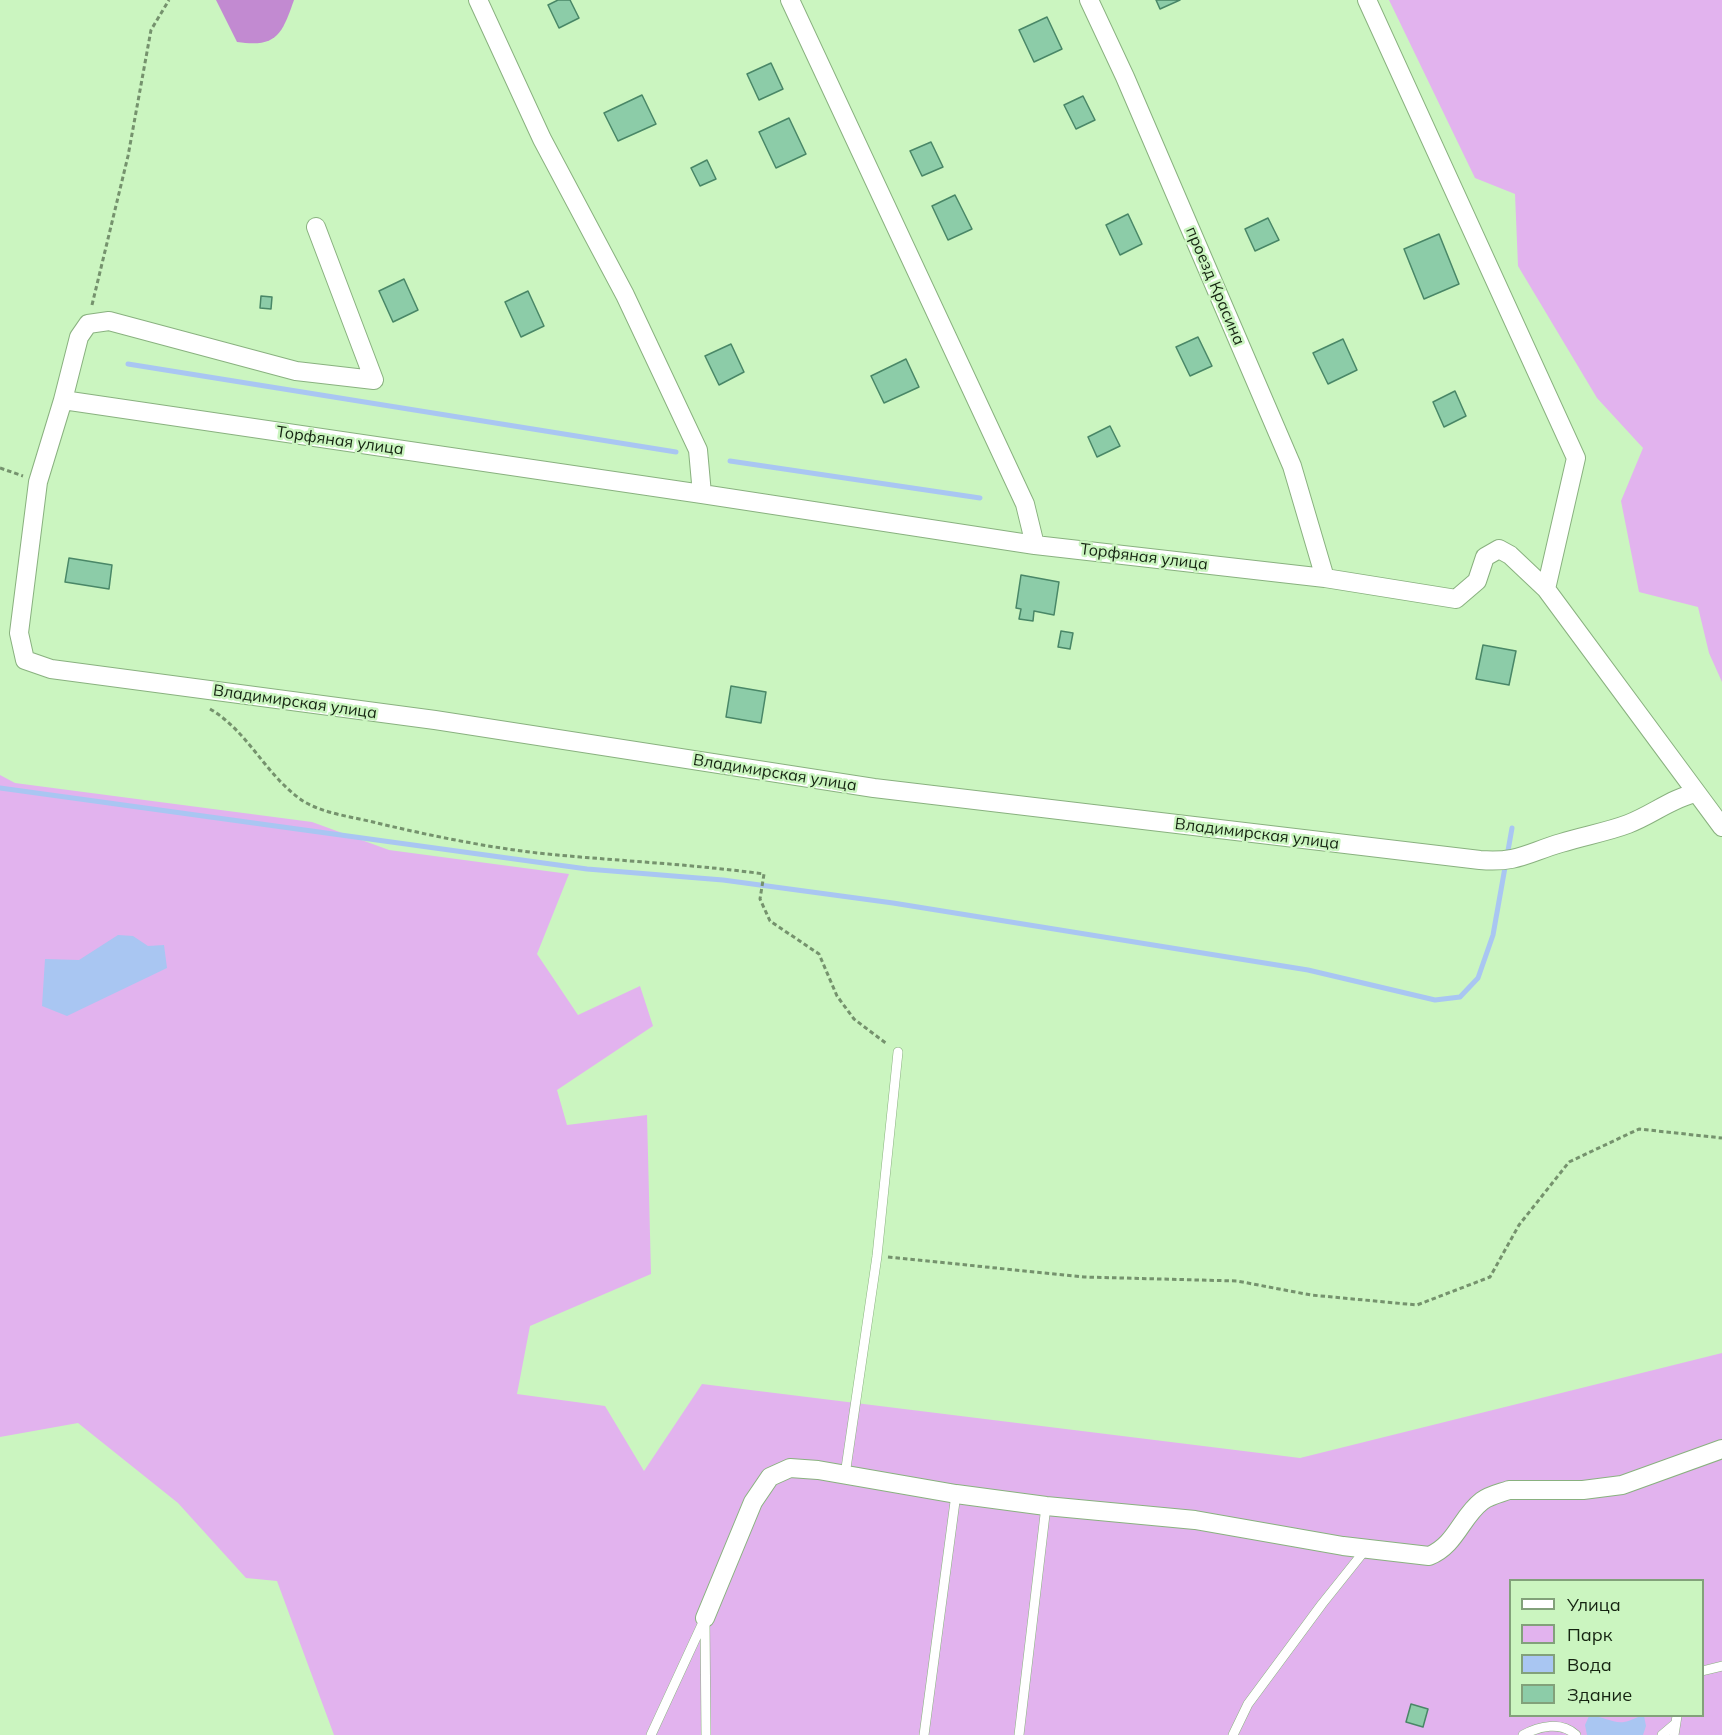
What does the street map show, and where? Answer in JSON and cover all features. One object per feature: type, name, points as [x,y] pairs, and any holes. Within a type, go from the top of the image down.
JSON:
[{"type":"street","points":[[478,0],[542,139],[625,295],[698,450],[702,494]]},
{"type":"street","points":[[790,0],[1025,504],[1035,545]]},
{"type":"street","name":"проезд Красина","points":[[1089,0],[1125,77],[1292,466],[1325,578]]},
{"type":"street","points":[[1367,0],[1576,458],[1546,589],[1722,827]]},
{"type":"street","points":[[39,482],[79,337],[88,324],[109,321],[296,371],[374,380],[316,227]]},
{"type":"street","name":"Торфяная улица","points":[[63,400],[1035,545],[1325,578],[1456,599],[1477,581],[1485,557],[1499,549],[1510,555],[1546,589]]},
{"type":"street","name":"Владимирская улица","points":[[39,482],[19,633],[25,660],[51,669],[435,720],[874,788],[1504,862],[1628,824],[1661,809],[1682,796],[1696,793]]},
{"type":"street","points":[[705,1618],[753,1502],[770,1477],[790,1468],[1046,1506],[1195,1520],[1366,1550],[1429,1556],[1440,1551],[1450,1542],[1482,1501],[1498,1494],[1509,1490],[1583,1490],[1622,1485],[1722,1449]]},
{"type":"lane","points":[[845,1475],[876,1256],[898,1052]]},
{"type":"lane","points":[[924,1735],[956,1494]]},
{"type":"lane","points":[[1019,1735],[1046,1506]]},
{"type":"lane","points":[[1233,1735],[1248,1704],[1329,1595],[1366,1550]]},
{"type":"lane","points":[[651,1735],[705,1618]]},
{"type":"lane","points":[[705,1618],[706,1735]]},
{"type":"lane","points":[[1704,1670],[1722,1666]]},
{"type":"lane","points":[[1662,1735],[1676,1720]]},
{"type":"lane","points":[[1674,1735],[1676,1720]]},
{"type":"lane","points":[[1522,1735],[1534,1729],[1557,1726],[1569,1729],[1576,1735]]},
{"type":"path","points":[[88,324],[128,156],[151,30],[169,0]]},
{"type":"path","points":[[0,468],[39,482]]},
{"type":"path","points":[[200,705],[226,718],[268,769],[303,801],[324,810],[413,831],[545,854],[689,864],[764,874],[760,899],[770,921],[819,954],[837,996],[854,1019],[898,1052]]},
{"type":"path","points":[[876,1256],[1084,1277],[1237,1281],[1311,1295],[1417,1305],[1490,1277],[1519,1226],[1569,1162],[1639,1129],[1722,1138]]},
{"type":"green space","points":[[1389,0],[1722,0],[1722,682],[1709,653],[1698,607],[1639,592],[1621,501],[1643,448],[1597,398],[1518,266],[1515,194],[1475,178]]},
{"type":"green space","points":[[0,775],[15,783],[312,822],[389,850],[569,874],[537,954],[578,1015],[640,986],[653,1026],[557,1090],[567,1125],[647,1115],[651,1274],[530,1326],[517,1394],[605,1406],[644,1471],[702,1384],[1300,1458],[1722,1353],[1722,1735],[334,1735],[277,1581],[246,1578],[178,1503],[78,1423],[0,1437]]},
{"type":"shaded area","points":[[216,0],[294,0],[286,22],[276,36],[261,43],[250,43],[237,42]]},
{"type":"water","points":[[118,935],[133,936],[148,946],[164,945],[167,968],[67,1016],[42,1006],[45,959],[79,960]]},
{"type":"water","points":[[1589,1717],[1620,1722],[1644,1717],[1646,1726],[1643,1735],[1587,1735],[1585,1725]]},
{"type":"building","points":[[558,0],[570,0],[579,18],[559,28],[548,5]]},
{"type":"building","points":[[1156,0],[1180,0],[1160,9]]},
{"type":"building","points":[[1047,17],[1062,49],[1034,62],[1019,30]]},
{"type":"building","points":[[771,63],[783,89],[759,100],[747,74]]},
{"type":"building","points":[[642,95],[656,124],[618,141],[604,113]]},
{"type":"building","points":[[1083,96],[1095,120],[1076,129],[1064,105]]},
{"type":"building","points":[[789,118],[806,154],[776,168],[759,132]]},
{"type":"building","points":[[931,142],[943,167],[922,176],[910,151]]},
{"type":"building","points":[[707,160],[716,179],[700,186],[691,168]]},
{"type":"building","points":[[955,195],[972,229],[948,240],[932,206]]},
{"type":"building","points":[[1128,214],[1142,244],[1120,255],[1106,225]]},
{"type":"building","points":[[1268,218],[1279,240],[1255,251],[1245,229]]},
{"type":"building","points":[[1439,234],[1459,284],[1424,299],[1404,249]]},
{"type":"building","points":[[404,279],[418,310],[393,322],[379,291]]},
{"type":"building","points":[[528,291],[544,326],[521,337],[505,302]]},
{"type":"building","points":[[261,296],[272,297],[271,309],[260,308]]},
{"type":"building","points":[[1198,337],[1212,366],[1190,376],[1176,347]]},
{"type":"building","points":[[1343,339],[1357,370],[1328,384],[1313,353]]},
{"type":"building","points":[[731,344],[744,372],[719,385],[705,356]]},
{"type":"building","points":[[906,359],[919,387],[884,403],[871,376]]},
{"type":"building","points":[[1455,391],[1466,416],[1444,427],[1433,402]]},
{"type":"building","points":[[1110,426],[1120,446],[1097,457],[1088,437]]},
{"type":"building","points":[[69,558],[112,565],[109,589],[65,582]]},
{"type":"building","points":[[1021,575],[1059,582],[1054,615],[1034,611],[1033,621],[1019,619],[1021,609],[1016,608]]},
{"type":"building","points":[[1061,631],[1073,633],[1070,649],[1058,647]]},
{"type":"building","points":[[1483,645],[1516,651],[1509,685],[1476,679]]},
{"type":"building","points":[[731,686],[766,692],[761,723],[726,717]]},
{"type":"building","points":[[1411,1704],[1428,1709],[1423,1727],[1406,1722]]},
{"type":"waterway","points":[[128,364],[676,452]]},
{"type":"waterway","points":[[730,461],[980,498]]},
{"type":"waterway","points":[[0,788],[587,869],[723,880],[893,903],[1308,970],[1435,1000],[1460,997],[1478,978],[1493,935],[1512,828]]}]
